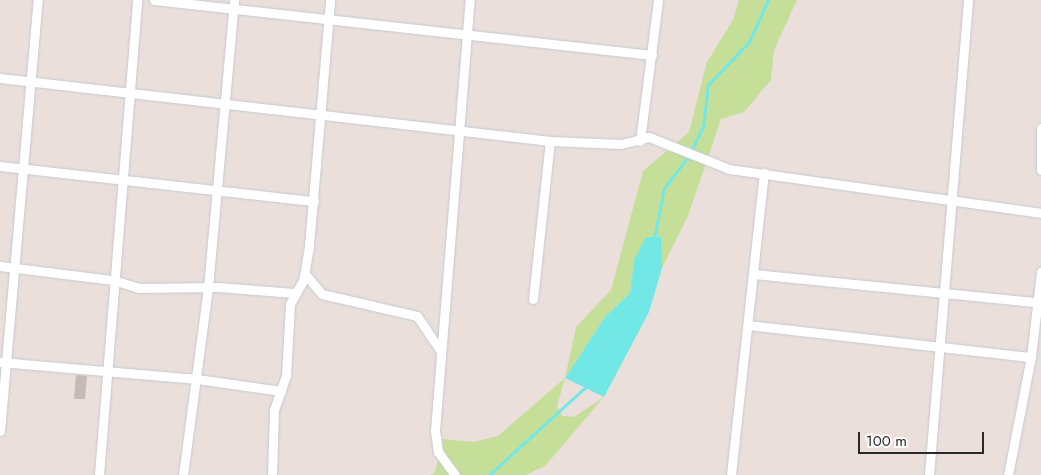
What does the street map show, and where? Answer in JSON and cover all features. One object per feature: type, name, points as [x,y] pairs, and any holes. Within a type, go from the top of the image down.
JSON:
[{"type":"street","points":[[0,431],[3,362],[15,267],[38,0]]},
{"type":"street","points":[[98,475],[104,370],[136,0]]},
{"type":"street","points":[[154,0],[233,5],[329,21],[467,34],[652,55]]},
{"type":"street","points":[[272,475],[274,410],[281,391],[294,293],[305,274],[314,201],[330,0]]},
{"type":"street","points":[[455,475],[436,442],[440,351],[470,0]]},
{"type":"street","points":[[640,141],[658,0]]},
{"type":"street","points":[[929,475],[936,346],[952,198],[968,0]]},
{"type":"street","points":[[183,475],[208,287],[233,5]]},
{"type":"street","points":[[0,78],[458,132],[550,141],[640,141],[659,139],[715,166],[952,198],[1041,213]]},
{"type":"street","points":[[1041,128],[1041,170]]},
{"type":"street","points":[[533,299],[550,141]]},
{"type":"street","points":[[0,166],[217,188],[314,201]]},
{"type":"street","points":[[732,475],[764,173]]},
{"type":"street","points":[[0,266],[113,280],[145,289],[208,287],[294,293]]},
{"type":"street","points":[[1008,475],[1031,357],[1041,272]]},
{"type":"street","points":[[305,274],[322,294],[417,316],[440,351]]},
{"type":"street","points":[[754,274],[942,291],[1037,302]]},
{"type":"street","points":[[748,325],[1031,357]]},
{"type":"street","points":[[3,362],[197,379],[281,391]]},
{"type":"green space","points":[[739,0],[797,0],[774,50],[771,80],[744,112],[721,119],[688,216],[662,268],[661,238],[634,260],[630,293],[605,317],[565,378],[576,327],[611,290],[643,171],[689,132],[707,62],[733,20]]},
{"type":"green space","points":[[565,378],[557,406],[562,416],[574,417],[604,397],[545,466],[526,475],[430,475],[435,472],[443,439],[473,442],[498,436]]},
{"type":"water","points":[[646,237],[661,237],[662,268],[649,312],[604,397],[565,378],[605,317],[630,293],[634,260]]},
{"type":"building","points":[[76,375],[87,376],[85,399],[74,399]]},
{"type":"waterway","points":[[691,151],[703,126],[708,85],[749,42],[768,0]]},
{"type":"waterway","points":[[654,239],[664,188],[689,156]]},
{"type":"waterway","points":[[489,475],[588,385]]}]
